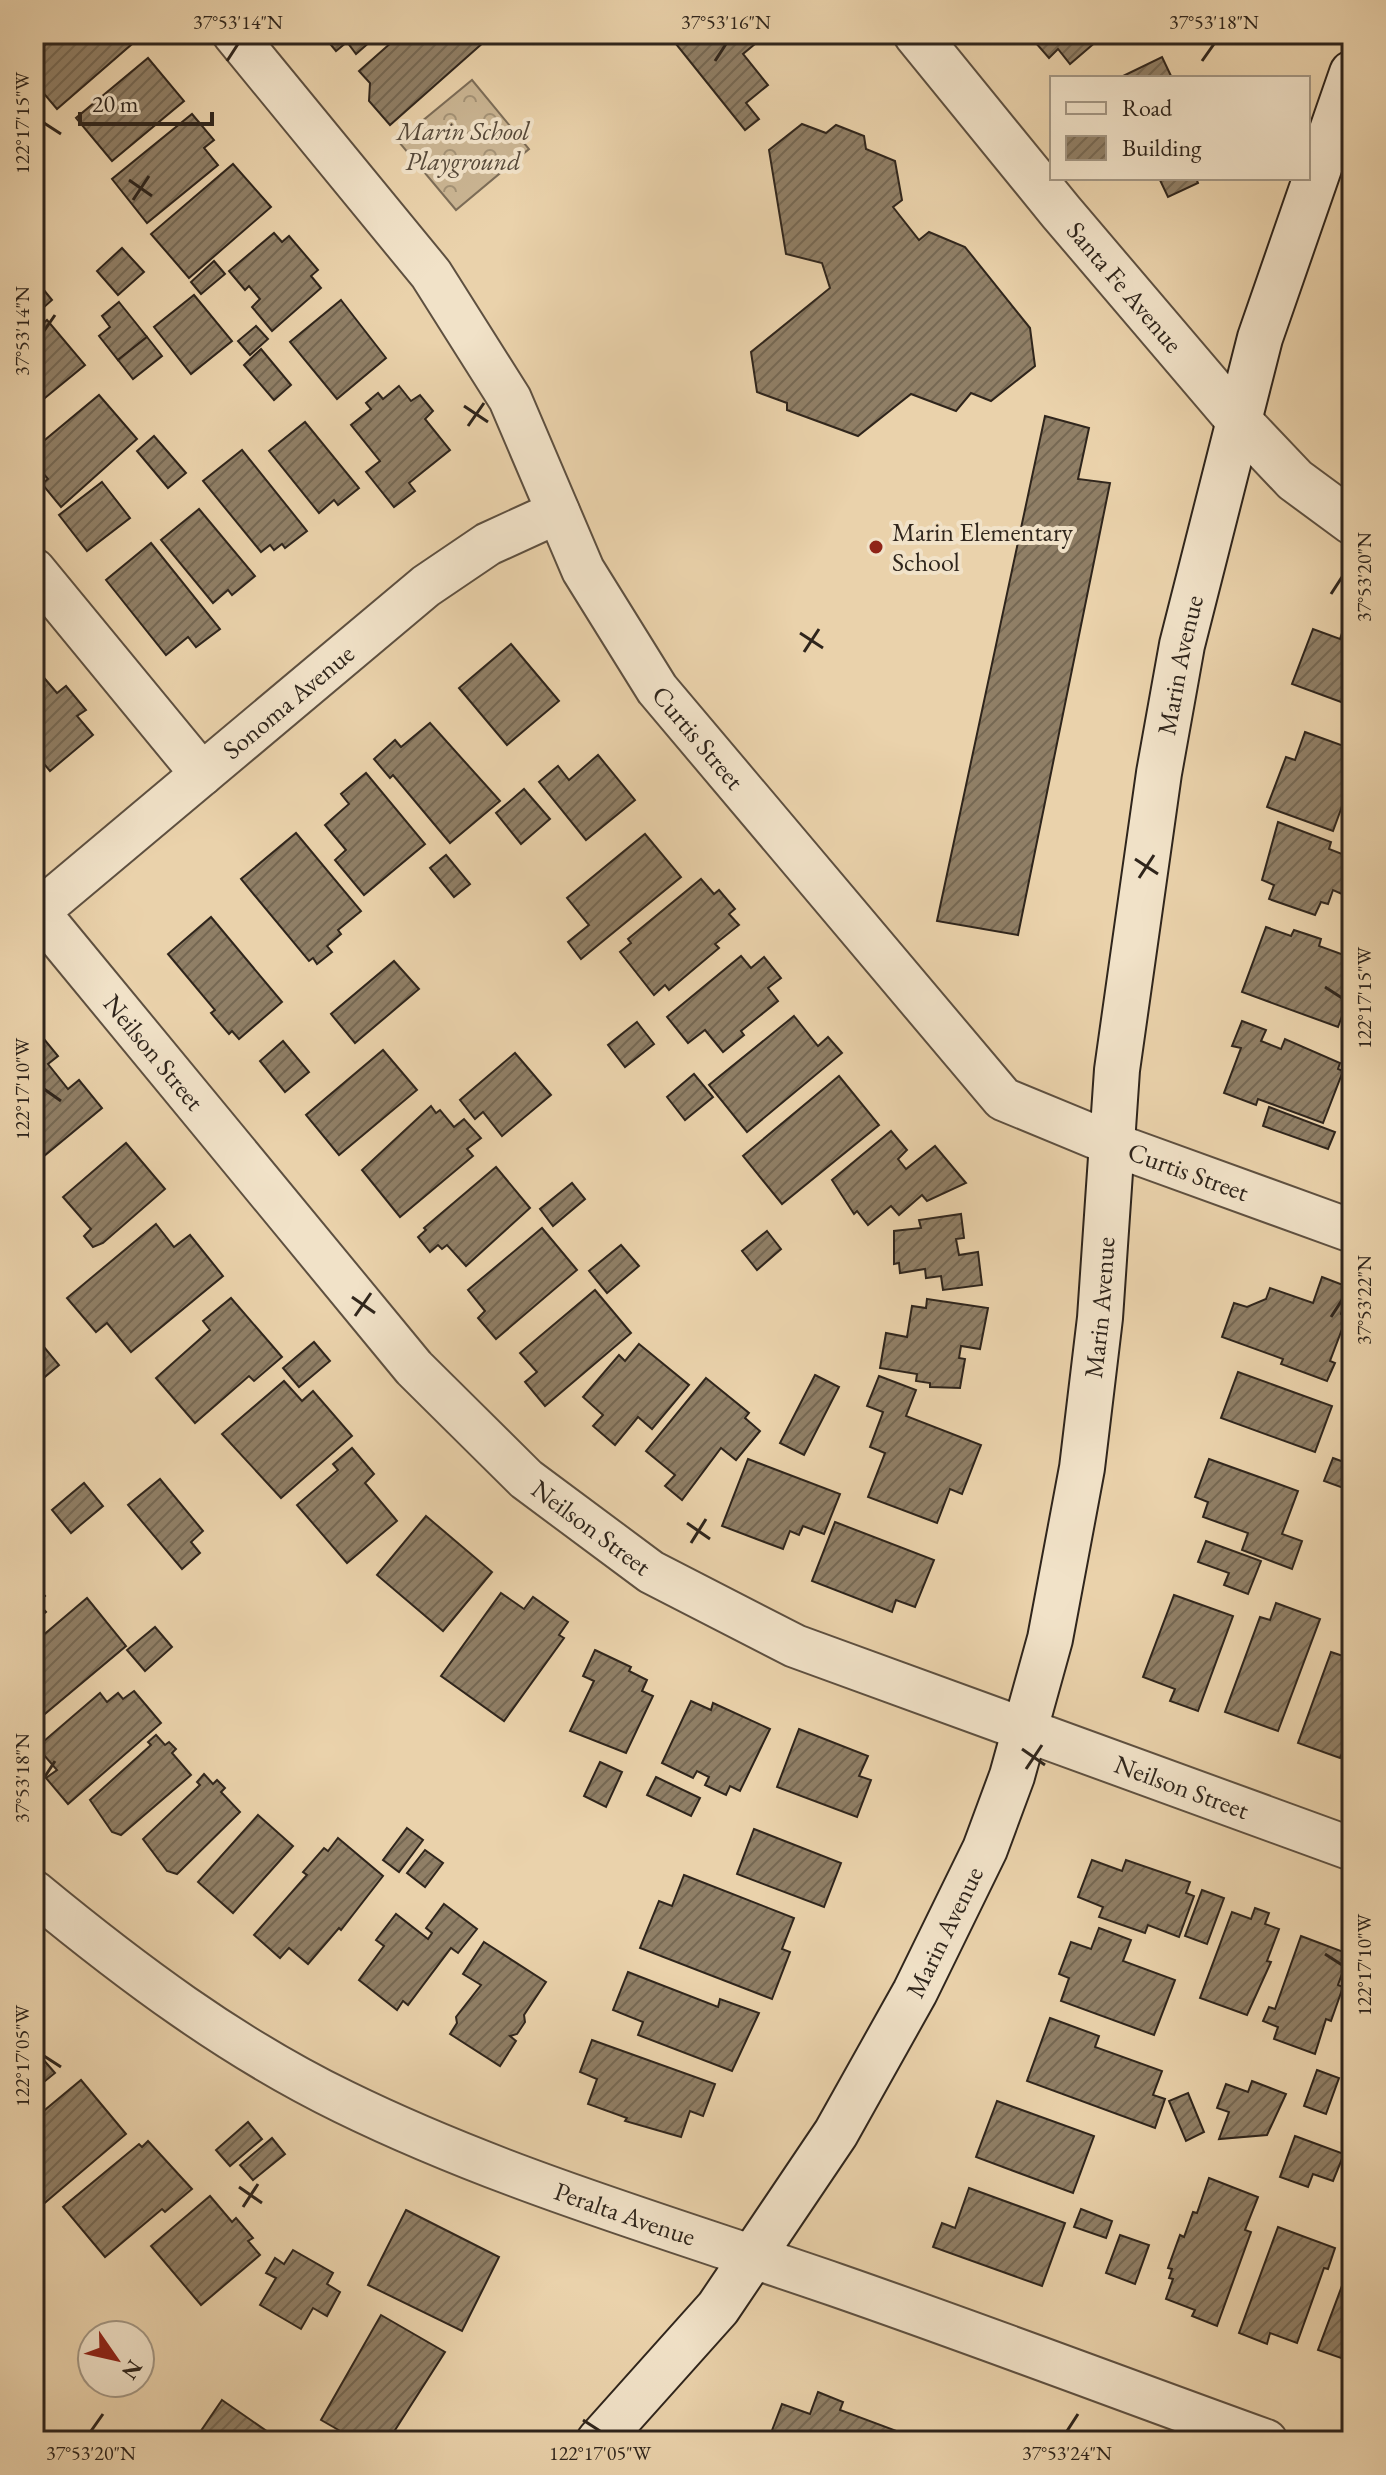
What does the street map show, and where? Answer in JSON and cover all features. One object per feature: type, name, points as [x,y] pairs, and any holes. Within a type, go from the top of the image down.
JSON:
[{"type":"main road","name":"Santa Fe Avenue","points":[[916,34],[1071,224],[1239,421],[1295,480],[1352,522]]},
{"type":"main road","name":"Marin Avenue","points":[[599,2441],[718,2308],[836,2133],[915,1992],[985,1849],[1012,1776],[1050,1639],[1082,1468],[1100,1318],[1127,986],[1182,645],[1260,338],[1352,73]]},
{"type":"street","name":"Curtis Street","points":[[234,34],[431,274],[510,399],[583,570],[657,689],[1003,1099],[1112,1144],[1352,1231]]},
{"type":"street","name":"Sonoma Avenue","points":[[36,913],[426,586],[488,544],[558,512]]},
{"type":"street","points":[[34,570],[202,774]]},
{"type":"street","name":"Neilson Street","points":[[36,913],[414,1368],[526,1479],[651,1572],[795,1646],[1352,1849]]},
{"type":"street","name":"Peralta Avenue","points":[[34,1892],[123,1966],[231,2040],[343,2102],[437,2143],[1266,2441]]},
{"type":"green space","name":"Marin School Playground","points":[[472,80],[529,149],[456,210],[398,141]]},
{"type":"building","points":[[58,34],[124,34],[132,44],[57,109],[34,82],[34,54]]},
{"type":"building","points":[[322,34],[379,34],[356,54],[347,42],[336,51]]},
{"type":"building","points":[[401,34],[493,34],[390,125],[369,101],[370,83],[359,71]]},
{"type":"building","points":[[668,34],[767,34],[743,54],[768,85],[746,103],[759,119],[745,130]]},
{"type":"building","points":[[1028,34],[1105,34],[1070,64],[1058,49],[1049,58]]},
{"type":"building","points":[[1213,34],[1240,34],[1237,42]]},
{"type":"building","points":[[1162,57],[1171,76],[1123,76]]},
{"type":"building","points":[[148,58],[184,101],[112,161],[76,118]]},
{"type":"building","points":[[192,114],[214,140],[204,148],[218,165],[147,223],[112,179]]},
{"type":"building","points":[[802,124],[826,133],[836,125],[864,136],[866,149],[895,161],[902,200],[893,207],[919,240],[929,232],[965,247],[1030,328],[1035,366],[991,401],[971,393],[956,411],[911,394],[858,436],[787,410],[787,403],[757,392],[751,352],[830,288],[822,263],[786,254],[769,150]]},
{"type":"building","points":[[233,164],[271,207],[189,278],[151,234]]},
{"type":"building","points":[[1160,180],[1197,180],[1198,183],[1168,197]]},
{"type":"building","points":[[274,233],[282,242],[289,236],[318,270],[311,276],[321,288],[272,331],[252,307],[260,299],[249,286],[245,290],[229,271]]},
{"type":"building","points":[[122,248],[144,272],[118,295],[97,271]]},
{"type":"building","points":[[214,261],[225,274],[201,294],[191,282]]},
{"type":"building","points":[[34,278],[52,300],[34,316]]},
{"type":"building","points":[[194,295],[232,341],[191,374],[154,327]]},
{"type":"building","points":[[341,300],[386,358],[337,399],[290,342]]},
{"type":"building","points":[[119,302],[147,337],[118,360],[99,336],[110,327],[102,316]]},
{"type":"building","points":[[47,320],[85,365],[34,407],[34,331]]},
{"type":"building","points":[[256,326],[268,339],[250,355],[238,341]]},
{"type":"building","points":[[147,337],[162,356],[133,379],[118,360]]},
{"type":"building","points":[[261,349],[291,385],[274,400],[244,365]]},
{"type":"building","points":[[399,386],[411,401],[420,395],[433,411],[425,419],[450,450],[409,483],[415,491],[394,507],[366,472],[380,461],[351,425],[371,409],[366,403],[378,393],[383,399]]},
{"type":"building","points":[[99,395],[137,439],[61,507],[42,484],[48,479],[34,463],[34,449]]},
{"type":"building","points":[[1045,416],[1089,428],[1078,479],[1110,483],[1018,935],[937,921]]},
{"type":"building","points":[[305,422],[359,488],[338,505],[334,500],[319,513],[269,451]]},
{"type":"building","points":[[154,436],[186,473],[168,488],[137,451]]},
{"type":"building","points":[[242,450],[307,531],[285,548],[282,544],[274,550],[270,545],[261,552],[203,481]]},
{"type":"building","points":[[102,482],[130,518],[87,551],[59,515]]},
{"type":"building","points":[[199,509],[255,576],[232,595],[228,590],[213,603],[161,540]]},
{"type":"building","points":[[151,543],[220,629],[196,647],[188,637],[166,655],[106,580]]},
{"type":"building","points":[[1344,627],[1352,630],[1352,706],[1292,684],[1313,629],[1340,639]]},
{"type":"building","points":[[511,644],[559,701],[507,745],[459,688]]},
{"type":"building","points":[[34,666],[57,693],[66,686],[86,710],[77,716],[93,735],[50,771],[34,752]]},
{"type":"building","points":[[430,723],[500,801],[450,843],[393,775],[390,778],[374,759],[395,740],[401,747]]},
{"type":"building","points":[[1305,732],[1349,748],[1352,740],[1352,779],[1333,831],[1267,807],[1286,757],[1295,760]]},
{"type":"building","points":[[598,755],[635,800],[586,840],[539,782],[558,766],[569,780]]},
{"type":"building","points":[[366,773],[425,844],[364,895],[335,860],[346,850],[325,825],[349,804],[341,794]]},
{"type":"building","points":[[524,789],[550,819],[521,844],[496,813]]},
{"type":"building","points":[[1278,822],[1331,842],[1329,849],[1352,858],[1352,873],[1344,895],[1333,890],[1328,904],[1321,902],[1315,915],[1269,899],[1274,885],[1262,880]]},
{"type":"building","points":[[296,833],[361,911],[338,930],[341,934],[327,946],[332,952],[317,964],[313,958],[309,961],[241,879]]},
{"type":"building","points":[[645,834],[681,877],[581,959],[568,942],[589,925],[567,898]]},
{"type":"building","points":[[446,855],[470,884],[454,897],[430,868]]},
{"type":"building","points":[[701,879],[714,894],[719,890],[735,909],[729,914],[739,925],[715,944],[719,948],[669,990],[665,985],[654,995],[620,952],[631,943],[628,939]]},
{"type":"building","points":[[211,917],[282,1002],[239,1039],[232,1031],[229,1034],[211,1013],[215,1010],[168,954]]},
{"type":"building","points":[[1266,927],[1291,936],[1294,930],[1321,939],[1319,946],[1352,958],[1352,989],[1338,1027],[1242,992]]},
{"type":"building","points":[[741,956],[751,968],[764,957],[781,978],[768,988],[778,1001],[741,1031],[744,1035],[723,1052],[705,1030],[688,1043],[667,1017]]},
{"type":"building","points":[[394,961],[419,989],[355,1043],[331,1014]]},
{"type":"building","points":[[794,1016],[818,1046],[828,1037],[842,1053],[747,1132],[709,1085]]},
{"type":"building","points":[[1242,1021],[1266,1030],[1261,1041],[1281,1049],[1285,1039],[1340,1063],[1338,1069],[1343,1071],[1323,1123],[1258,1099],[1256,1105],[1224,1093],[1241,1048],[1232,1046]]},
{"type":"building","points":[[637,1022],[654,1044],[625,1067],[608,1045]]},
{"type":"building","points":[[39,1033],[58,1056],[48,1064],[68,1089],[79,1080],[102,1108],[38,1161],[34,1156],[34,1037]]},
{"type":"building","points":[[283,1041],[309,1072],[285,1092],[260,1061]]},
{"type":"building","points":[[383,1050],[417,1090],[339,1155],[306,1115]]},
{"type":"building","points":[[515,1053],[551,1095],[502,1136],[483,1112],[475,1119],[460,1100]]},
{"type":"building","points":[[694,1074],[713,1097],[685,1120],[667,1097]]},
{"type":"building","points":[[839,1076],[879,1125],[782,1204],[743,1156]]},
{"type":"building","points":[[431,1106],[436,1113],[440,1110],[454,1127],[464,1119],[481,1138],[467,1149],[473,1156],[400,1217],[362,1170]]},
{"type":"building","points":[[1269,1107],[1335,1132],[1328,1149],[1263,1126]]},
{"type":"building","points":[[891,1131],[907,1150],[898,1159],[906,1169],[935,1146],[966,1183],[927,1201],[922,1195],[899,1215],[891,1206],[868,1225],[857,1211],[854,1214],[832,1180]]},
{"type":"building","points":[[126,1143],[165,1189],[103,1243],[93,1247],[84,1236],[91,1229],[63,1197]]},
{"type":"building","points":[[496,1167],[530,1208],[466,1266],[447,1245],[442,1249],[438,1245],[430,1252],[418,1237],[426,1230],[424,1228]]},
{"type":"building","points":[[572,1183],[585,1199],[553,1226],[540,1209]]},
{"type":"building","points":[[961,1214],[964,1238],[956,1239],[959,1255],[978,1252],[982,1285],[943,1290],[941,1276],[926,1278],[925,1269],[900,1273],[899,1263],[894,1264],[894,1231],[921,1228],[919,1220]]},
{"type":"building","points":[[156,1224],[174,1247],[190,1235],[223,1276],[131,1352],[107,1323],[96,1332],[67,1298]]},
{"type":"building","points":[[542,1228],[577,1270],[496,1339],[478,1318],[485,1311],[468,1290]]},
{"type":"building","points":[[767,1231],[781,1249],[757,1270],[742,1251]]},
{"type":"building","points":[[621,1245],[639,1266],[607,1293],[589,1271]]},
{"type":"building","points":[[1322,1277],[1351,1288],[1341,1314],[1347,1316],[1330,1361],[1335,1363],[1327,1381],[1281,1364],[1283,1359],[1222,1337],[1234,1303],[1247,1307],[1266,1299],[1270,1288],[1313,1303]]},
{"type":"building","points":[[595,1290],[631,1333],[545,1406],[525,1382],[537,1372],[520,1353]]},
{"type":"building","points":[[231,1298],[282,1357],[254,1381],[249,1376],[195,1423],[156,1378],[210,1330],[203,1321]]},
{"type":"building","points":[[927,1299],[988,1308],[980,1349],[961,1346],[959,1358],[965,1359],[960,1388],[930,1387],[930,1383],[916,1381],[917,1374],[880,1368],[886,1333],[907,1337],[912,1306],[926,1308]]},
{"type":"building","points":[[34,1335],[59,1365],[34,1386]]},
{"type":"building","points":[[314,1342],[330,1361],[299,1387],[283,1368]]},
{"type":"building","points":[[639,1344],[689,1385],[652,1429],[638,1417],[615,1445],[593,1426],[603,1415],[583,1397],[619,1355],[625,1361]]},
{"type":"building","points":[[1238,1372],[1332,1406],[1315,1452],[1221,1418]]},
{"type":"building","points":[[815,1375],[839,1387],[804,1455],[780,1443]]},
{"type":"building","points":[[879,1376],[916,1390],[906,1416],[981,1445],[962,1494],[950,1489],[937,1523],[868,1497],[885,1453],[870,1447],[883,1412],[867,1406]]},
{"type":"building","points":[[706,1378],[749,1413],[745,1418],[760,1431],[736,1460],[721,1448],[682,1500],[665,1486],[675,1475],[646,1451]]},
{"type":"building","points":[[284,1381],[302,1401],[313,1391],[352,1436],[281,1498],[222,1434]]},
{"type":"building","points":[[352,1448],[374,1474],[365,1483],[397,1521],[347,1563],[297,1505],[338,1470],[333,1464]]},
{"type":"building","points":[[1333,1458],[1352,1465],[1352,1491],[1324,1481]]},
{"type":"building","points":[[748,1459],[840,1494],[824,1534],[803,1526],[799,1535],[790,1531],[783,1549],[722,1526]]},
{"type":"building","points":[[1209,1459],[1298,1491],[1282,1534],[1302,1541],[1292,1569],[1242,1550],[1248,1533],[1203,1517],[1208,1502],[1195,1497]]},
{"type":"building","points":[[160,1479],[203,1531],[191,1542],[200,1553],[182,1569],[128,1505]]},
{"type":"building","points":[[84,1483],[103,1506],[71,1533],[52,1510]]},
{"type":"building","points":[[426,1516],[492,1572],[443,1631],[377,1575]]},
{"type":"building","points":[[835,1522],[934,1560],[915,1607],[896,1600],[892,1612],[812,1581]]},
{"type":"building","points":[[1206,1541],[1261,1561],[1248,1594],[1224,1585],[1229,1573],[1198,1562]]},
{"type":"building","points":[[34,1583],[45,1596],[38,1603],[46,1612],[34,1622]]},
{"type":"building","points":[[501,1593],[524,1609],[533,1597],[568,1622],[559,1635],[564,1638],[504,1721],[441,1676]]},
{"type":"building","points":[[1174,1595],[1233,1616],[1198,1711],[1170,1701],[1175,1689],[1143,1677]]},
{"type":"building","points":[[87,1598],[126,1646],[34,1723],[34,1643]]},
{"type":"building","points":[[1276,1603],[1320,1619],[1278,1731],[1225,1712],[1260,1617],[1270,1620]]},
{"type":"building","points":[[155,1627],[172,1647],[145,1671],[127,1650]]},
{"type":"building","points":[[595,1650],[631,1667],[629,1671],[647,1680],[642,1691],[653,1696],[626,1753],[570,1731],[594,1681],[583,1676]]},
{"type":"building","points":[[1331,1652],[1352,1659],[1352,1752],[1344,1749],[1340,1758],[1298,1743]]},
{"type":"building","points":[[134,1691],[161,1723],[68,1804],[46,1778],[57,1770],[37,1747],[100,1693],[107,1702],[118,1693],[123,1699]]},
{"type":"building","points":[[691,1701],[711,1710],[713,1703],[770,1729],[740,1791],[730,1786],[726,1795],[705,1785],[709,1777],[697,1771],[693,1778],[662,1763]]},
{"type":"building","points":[[799,1729],[868,1756],[859,1776],[871,1780],[857,1817],[777,1787]]},
{"type":"building","points":[[156,1735],[165,1745],[169,1742],[176,1749],[172,1753],[191,1775],[121,1835],[112,1832],[90,1800],[151,1745],[148,1742]]},
{"type":"building","points":[[600,1762],[622,1772],[606,1807],[584,1796]]},
{"type":"building","points":[[204,1774],[213,1784],[217,1780],[225,1788],[221,1792],[240,1812],[177,1874],[167,1871],[143,1839],[200,1785],[197,1782]]},
{"type":"building","points":[[656,1777],[700,1798],[691,1816],[647,1795]]},
{"type":"building","points":[[258,1815],[293,1846],[233,1913],[198,1882]]},
{"type":"building","points":[[407,1828],[423,1840],[399,1872],[383,1860]]},
{"type":"building","points":[[754,1829],[841,1863],[824,1907],[737,1874]]},
{"type":"building","points":[[338,1838],[383,1876],[341,1930],[339,1928],[308,1964],[289,1948],[280,1958],[254,1935],[307,1875],[303,1872],[324,1848],[328,1851]]},
{"type":"building","points":[[425,1850],[443,1863],[425,1887],[407,1873]]},
{"type":"building","points":[[1092,1860],[1122,1871],[1126,1860],[1190,1882],[1186,1893],[1194,1896],[1179,1937],[1148,1925],[1145,1933],[1099,1917],[1103,1907],[1078,1897]]},
{"type":"building","points":[[684,1875],[794,1918],[782,1949],[790,1952],[772,1999],[640,1948],[659,1901],[672,1906]]},
{"type":"building","points":[[1202,1890],[1224,1898],[1207,1944],[1185,1936]]},
{"type":"building","points":[[444,1904],[477,1929],[458,1953],[451,1948],[408,2005],[403,2001],[397,2010],[359,1980],[384,1946],[376,1940],[396,1914],[428,1939],[432,1933],[426,1928]]},
{"type":"building","points":[[1255,1908],[1269,1913],[1265,1924],[1279,1929],[1267,1961],[1271,1962],[1247,2015],[1200,1998],[1232,1912],[1251,1919]]},
{"type":"building","points":[[1099,1928],[1131,1940],[1123,1961],[1175,1980],[1154,2035],[1061,2001],[1069,1978],[1059,1974],[1071,1942],[1091,1949]]},
{"type":"building","points":[[1301,1936],[1349,1954],[1338,1985],[1343,1987],[1331,2021],[1326,2019],[1315,2054],[1274,2039],[1278,2027],[1263,2021],[1269,2007],[1275,2009]]},
{"type":"building","points":[[484,1942],[546,1982],[524,2015],[525,2022],[517,2034],[510,2036],[516,2041],[500,2066],[450,2034],[457,2023],[456,2017],[481,1985],[463,1974]]},
{"type":"building","points":[[628,1972],[718,2007],[720,1999],[759,2013],[732,2071],[638,2035],[643,2022],[613,2010]]},
{"type":"building","points":[[1050,2018],[1099,2036],[1095,2047],[1162,2071],[1153,2095],[1165,2099],[1155,2128],[1027,2081]]},
{"type":"building","points":[[592,2040],[715,2084],[703,2116],[690,2111],[681,2137],[625,2121],[627,2118],[588,2104],[597,2079],[580,2072]]},
{"type":"building","points":[[34,2049],[55,2073],[34,2090]]},
{"type":"building","points":[[1317,2070],[1339,2078],[1326,2114],[1304,2106]]},
{"type":"building","points":[[81,2080],[126,2134],[34,2212],[34,2119]]},
{"type":"building","points":[[1252,2081],[1286,2094],[1267,2135],[1219,2139],[1229,2112],[1217,2108],[1226,2084],[1248,2092]]},
{"type":"building","points":[[1188,2093],[1204,2132],[1186,2141],[1169,2101]]},
{"type":"building","points":[[997,2101],[1094,2136],[1073,2193],[976,2157]]},
{"type":"building","points":[[248,2122],[262,2139],[230,2166],[216,2150]]},
{"type":"building","points":[[1295,2136],[1344,2154],[1333,2181],[1313,2174],[1308,2187],[1280,2177]]},
{"type":"building","points":[[272,2138],[285,2154],[253,2180],[240,2165]]},
{"type":"building","points":[[148,2141],[192,2189],[165,2212],[162,2209],[105,2257],[63,2207],[139,2144],[142,2147]]},
{"type":"building","points":[[1209,2178],[1258,2197],[1245,2230],[1251,2232],[1217,2326],[1192,2316],[1195,2310],[1166,2299],[1173,2279],[1169,2278],[1172,2269],[1168,2268],[1180,2235],[1184,2237],[1193,2212],[1197,2213]]},
{"type":"building","points":[[969,2188],[1065,2223],[1042,2286],[933,2247],[942,2223],[955,2228]]},
{"type":"building","points":[[210,2196],[232,2222],[236,2218],[253,2238],[248,2241],[260,2255],[201,2305],[151,2246]]},
{"type":"building","points":[[1081,2209],[1112,2221],[1106,2238],[1074,2227]]},
{"type":"building","points":[[406,2210],[499,2257],[462,2331],[368,2285]]},
{"type":"building","points":[[1278,2227],[1335,2248],[1328,2269],[1324,2268],[1297,2343],[1270,2333],[1267,2344],[1239,2333]]},
{"type":"building","points":[[1120,2235],[1149,2245],[1135,2284],[1106,2273]]},
{"type":"building","points":[[293,2250],[333,2273],[327,2284],[340,2292],[327,2316],[313,2308],[301,2329],[260,2305],[276,2278],[266,2273],[275,2258],[284,2264]]},
{"type":"building","points":[[1352,2259],[1352,2368],[1348,2366],[1350,2361],[1318,2350]]},
{"type":"building","points":[[381,2315],[445,2352],[388,2441],[358,2441],[321,2420]]},
{"type":"building","points":[[818,2392],[843,2402],[840,2410],[902,2433],[899,2441],[768,2441],[782,2404],[810,2414]]},
{"type":"building","points":[[222,2400],[281,2441],[194,2441]]},
{"type":"place","name":"Marin Elementary School","points":[[876,547]]}]
